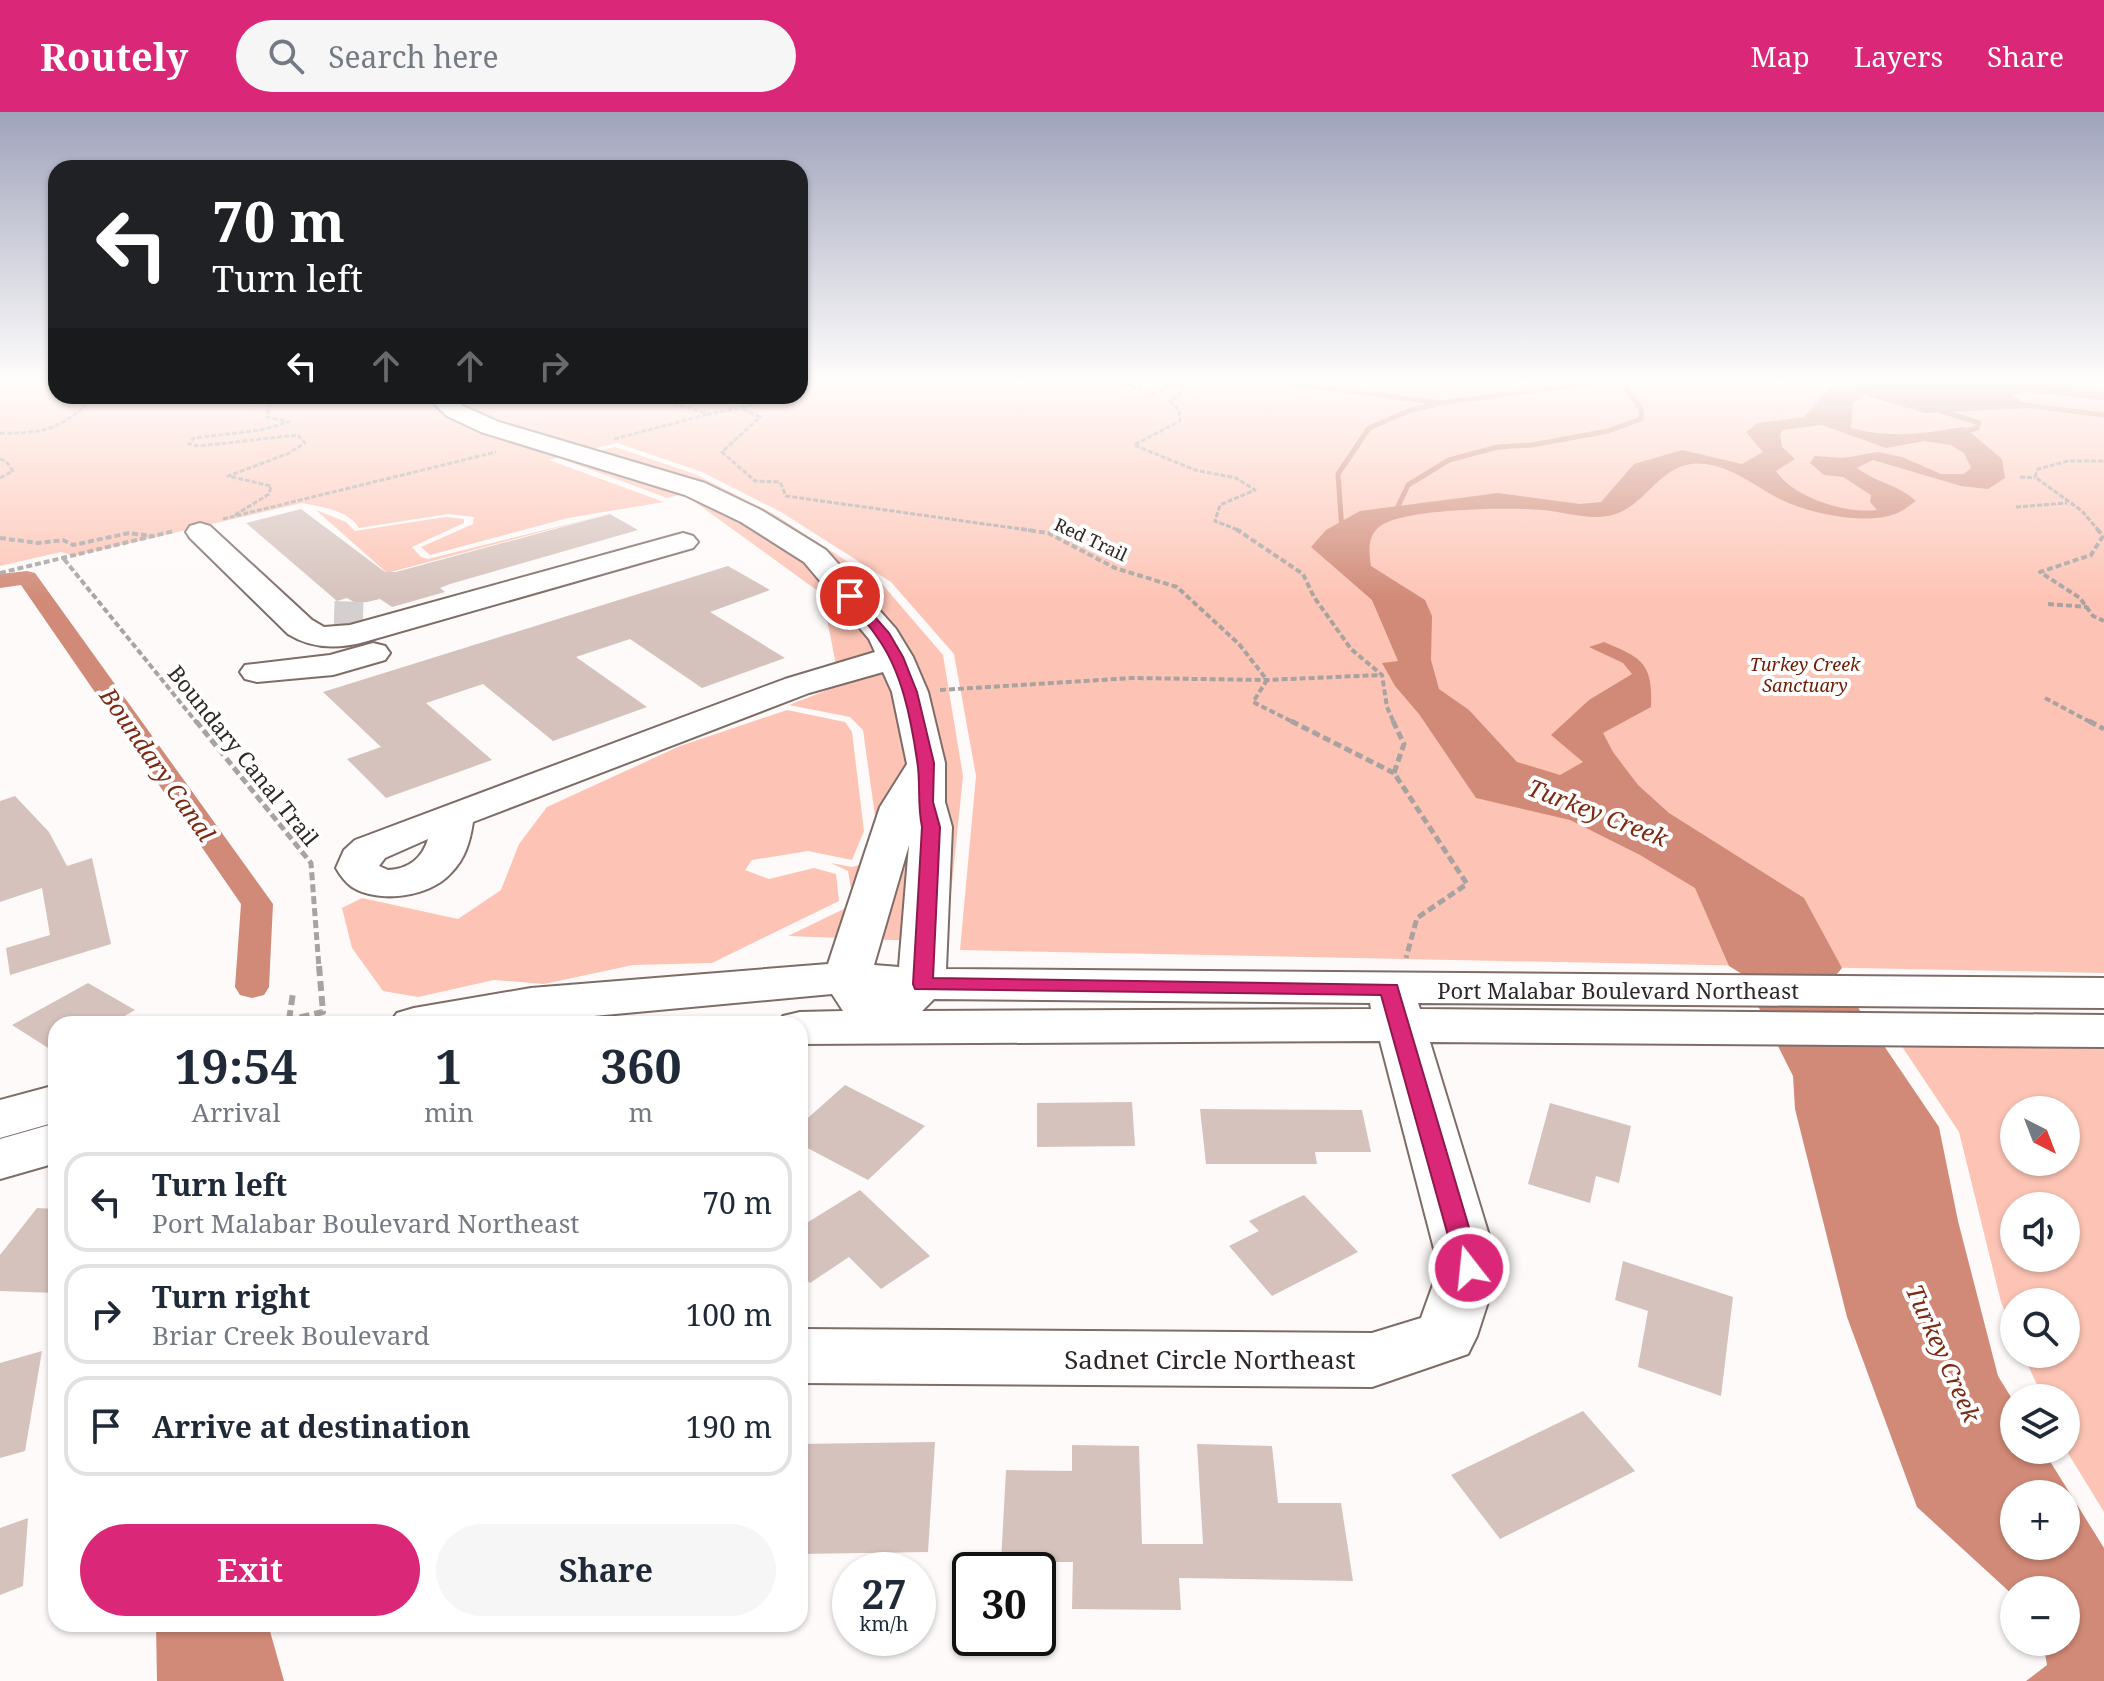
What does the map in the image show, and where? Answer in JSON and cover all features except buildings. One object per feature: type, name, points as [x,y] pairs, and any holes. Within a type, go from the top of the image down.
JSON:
[{"type":"street","points":[[584,453],[695,489],[725,536]]},
{"type":"street","points":[[201,527],[293,621],[313,636],[328,638],[361,620]]},
{"type":"street","points":[[257,672],[333,665],[534,594],[725,536],[815,556],[884,636],[903,674],[926,763],[925,802],[931,827],[922,984],[877,1027],[847,978],[900,807],[926,763]]},
{"type":"street","points":[[293,621],[361,620],[534,594]]},
{"type":"street","points":[[454,815],[797,686],[903,674]]},
{"type":"street","name":"Port Malabar Boulevard Northeast","points":[[461,1016],[531,1004],[847,978],[922,984],[1674,1010],[2014,1011],[2104,993]]},
{"type":"street","name":"Port Malabar Boulevard Northeast","points":[[808,1028],[1400,1001]]},
{"type":"street","name":"Sadnet Circle Northeast","points":[[808,1356],[1372,1360],[1446,1336],[1469,1268],[1400,1001]]},
{"type":"street","name":"Port Malabar Boulevard Northeast","points":[[2014,1011],[2104,1031]]},
{"type":"street","points":[[0,1119],[48,1105]]},
{"type":"street","points":[[0,1159],[48,1145]]},
{"type":"path","points":[[231,517],[269,494],[271,486],[228,476],[241,467],[288,453]]},
{"type":"path","points":[[0,573],[201,527],[491,453]]},
{"type":"path","name":"Red Trail","points":[[723,453],[755,481],[780,482],[786,496],[1048,533],[1115,568],[1177,587],[1239,644],[1267,680]]},
{"type":"path","points":[[1154,453],[1195,470],[1236,478],[1255,490],[1220,505],[1215,521],[1246,533],[1257,545],[1303,574],[1314,597],[1351,649],[1382,675],[1387,707],[1404,744],[1394,773]]},
{"type":"path","points":[[0,459],[6,461],[13,471],[0,478]]},
{"type":"path","points":[[2037,478],[2038,469],[2053,465],[2080,460],[2104,461]]},
{"type":"path","points":[[2020,477],[2037,478],[2082,511],[2103,536],[2091,555],[2040,572],[2080,598],[2093,616],[2104,621]]},
{"type":"path","points":[[2016,507],[2068,502]]},
{"type":"path","points":[[0,538],[38,543],[63,540],[73,545],[129,533],[155,536]]},
{"type":"path","name":"Boundary Canal Trail","points":[[64,559],[311,863],[318,916],[323,1012],[309,1016]]},
{"type":"path","points":[[2048,604],[2089,607]]},
{"type":"path","points":[[903,674],[1267,680],[1382,675]]},
{"type":"path","points":[[1267,680],[1253,702],[1394,773],[1467,884],[1417,918],[1404,966],[1400,1001]]},
{"type":"path","points":[[2045,698],[2104,729]]},
{"type":"path","points":[[290,1016],[293,993]]},
{"type":"green space","name":"Turkey Creek Sanctuary","points":[[0,453],[576,453],[549,460],[664,502],[568,518],[430,555],[421,547],[473,524],[474,517],[448,514],[359,528],[342,513],[302,503],[74,556],[61,552],[0,566]]},
{"type":"green space","points":[[588,453],[633,453],[695,474],[774,514],[882,584],[943,655],[963,776],[946,942],[788,936],[850,906],[853,901],[848,871],[831,863],[852,867],[863,864],[877,830],[863,730],[850,717],[789,705],[840,685],[822,594],[684,494],[667,498],[562,459]]},
{"type":"green space","name":"Turkey Creek Sanctuary","points":[[647,453],[2104,453],[2104,973],[960,950],[976,776],[954,654],[891,582],[781,512],[702,472]]},
{"type":"green space","points":[[316,510],[346,522],[355,531],[446,517],[464,519],[464,523],[412,547],[421,557],[428,559],[601,516],[387,573]]},
{"type":"green space","points":[[787,710],[845,722],[852,732],[864,831],[852,860],[808,851],[752,860],[745,870],[769,879],[814,868],[836,874],[839,901],[712,963],[633,965],[544,984],[494,980],[418,997],[383,991],[352,948],[342,908],[362,898],[458,919],[501,890],[519,844],[547,807],[680,746]]},
{"type":"green space","points":[[1899,1042],[2104,1043],[2104,1512],[2075,1464],[2080,1464],[2080,1384],[2037,1384],[2029,1368],[2080,1368],[2080,1288],[2000,1288],[2000,1298],[1959,1132]]},
{"type":"water","name":"Turkey Creek","points":[[1671,453],[1696,453],[1742,464],[1761,453],[1789,453],[1795,459],[1776,471],[1784,481],[1822,502],[1864,511],[1877,510],[1870,502],[1871,495],[1843,477],[1824,475],[1810,463],[1815,456],[1843,458],[1884,453],[1902,457],[1941,474],[1964,474],[1971,468],[1964,453],[1995,453],[2002,459],[2005,478],[1988,489],[1961,486],[1873,460],[1857,468],[1916,501],[1898,513],[1854,518],[1808,510],[1717,466],[1689,464],[1674,469],[1640,499],[1613,515],[1589,517],[1541,510],[1482,509],[1432,512],[1391,521],[1372,535],[1369,550],[1371,566],[1425,600],[1432,616],[1431,660],[1439,689],[1469,710],[1517,762],[1560,775],[1583,762],[1551,735],[1589,700],[1632,674],[1623,663],[1589,647],[1604,642],[1636,658],[1647,671],[1651,707],[1603,733],[1613,752],[1638,785],[1669,813],[1804,898],[1842,968],[1836,975],[1939,1127],[1958,1221],[1998,1376],[2003,1384],[2000,1384],[2000,1464],[2052,1464],[2062,1480],[2000,1480],[2000,1560],[2080,1560],[2080,1509],[2104,1548],[2104,1681],[2026,1681],[2047,1665],[2045,1656],[2080,1656],[2080,1576],[2000,1576],[2000,1583],[1917,1507],[1847,1317],[1795,1109],[1793,1076],[1742,974],[1729,966],[1695,888],[1640,855],[1570,820],[1476,798],[1419,714],[1395,686],[1382,663],[1398,661],[1372,600],[1311,547],[1326,530],[1360,511],[1498,493],[1580,504],[1601,502],[1634,464]]},
{"type":"water","points":[[156,1632],[270,1632],[284,1681],[157,1681]]},
{"type":"waterway","points":[[1342,531],[1338,474],[1352,453]]},
{"type":"waterway","points":[[1394,515],[1408,485],[1449,460],[1475,453]]},
{"type":"waterway","name":"Boundary Canal","points":[[0,581],[27,578],[257,904],[252,987]]},
{"type":"tunnel","points":[[334,617],[363,618]]},
{"type":"route","points":[[850,596],[884,636],[896,657],[910,692],[926,763],[925,802],[931,827],[922,984],[1390,989],[1469,1268]]}]
